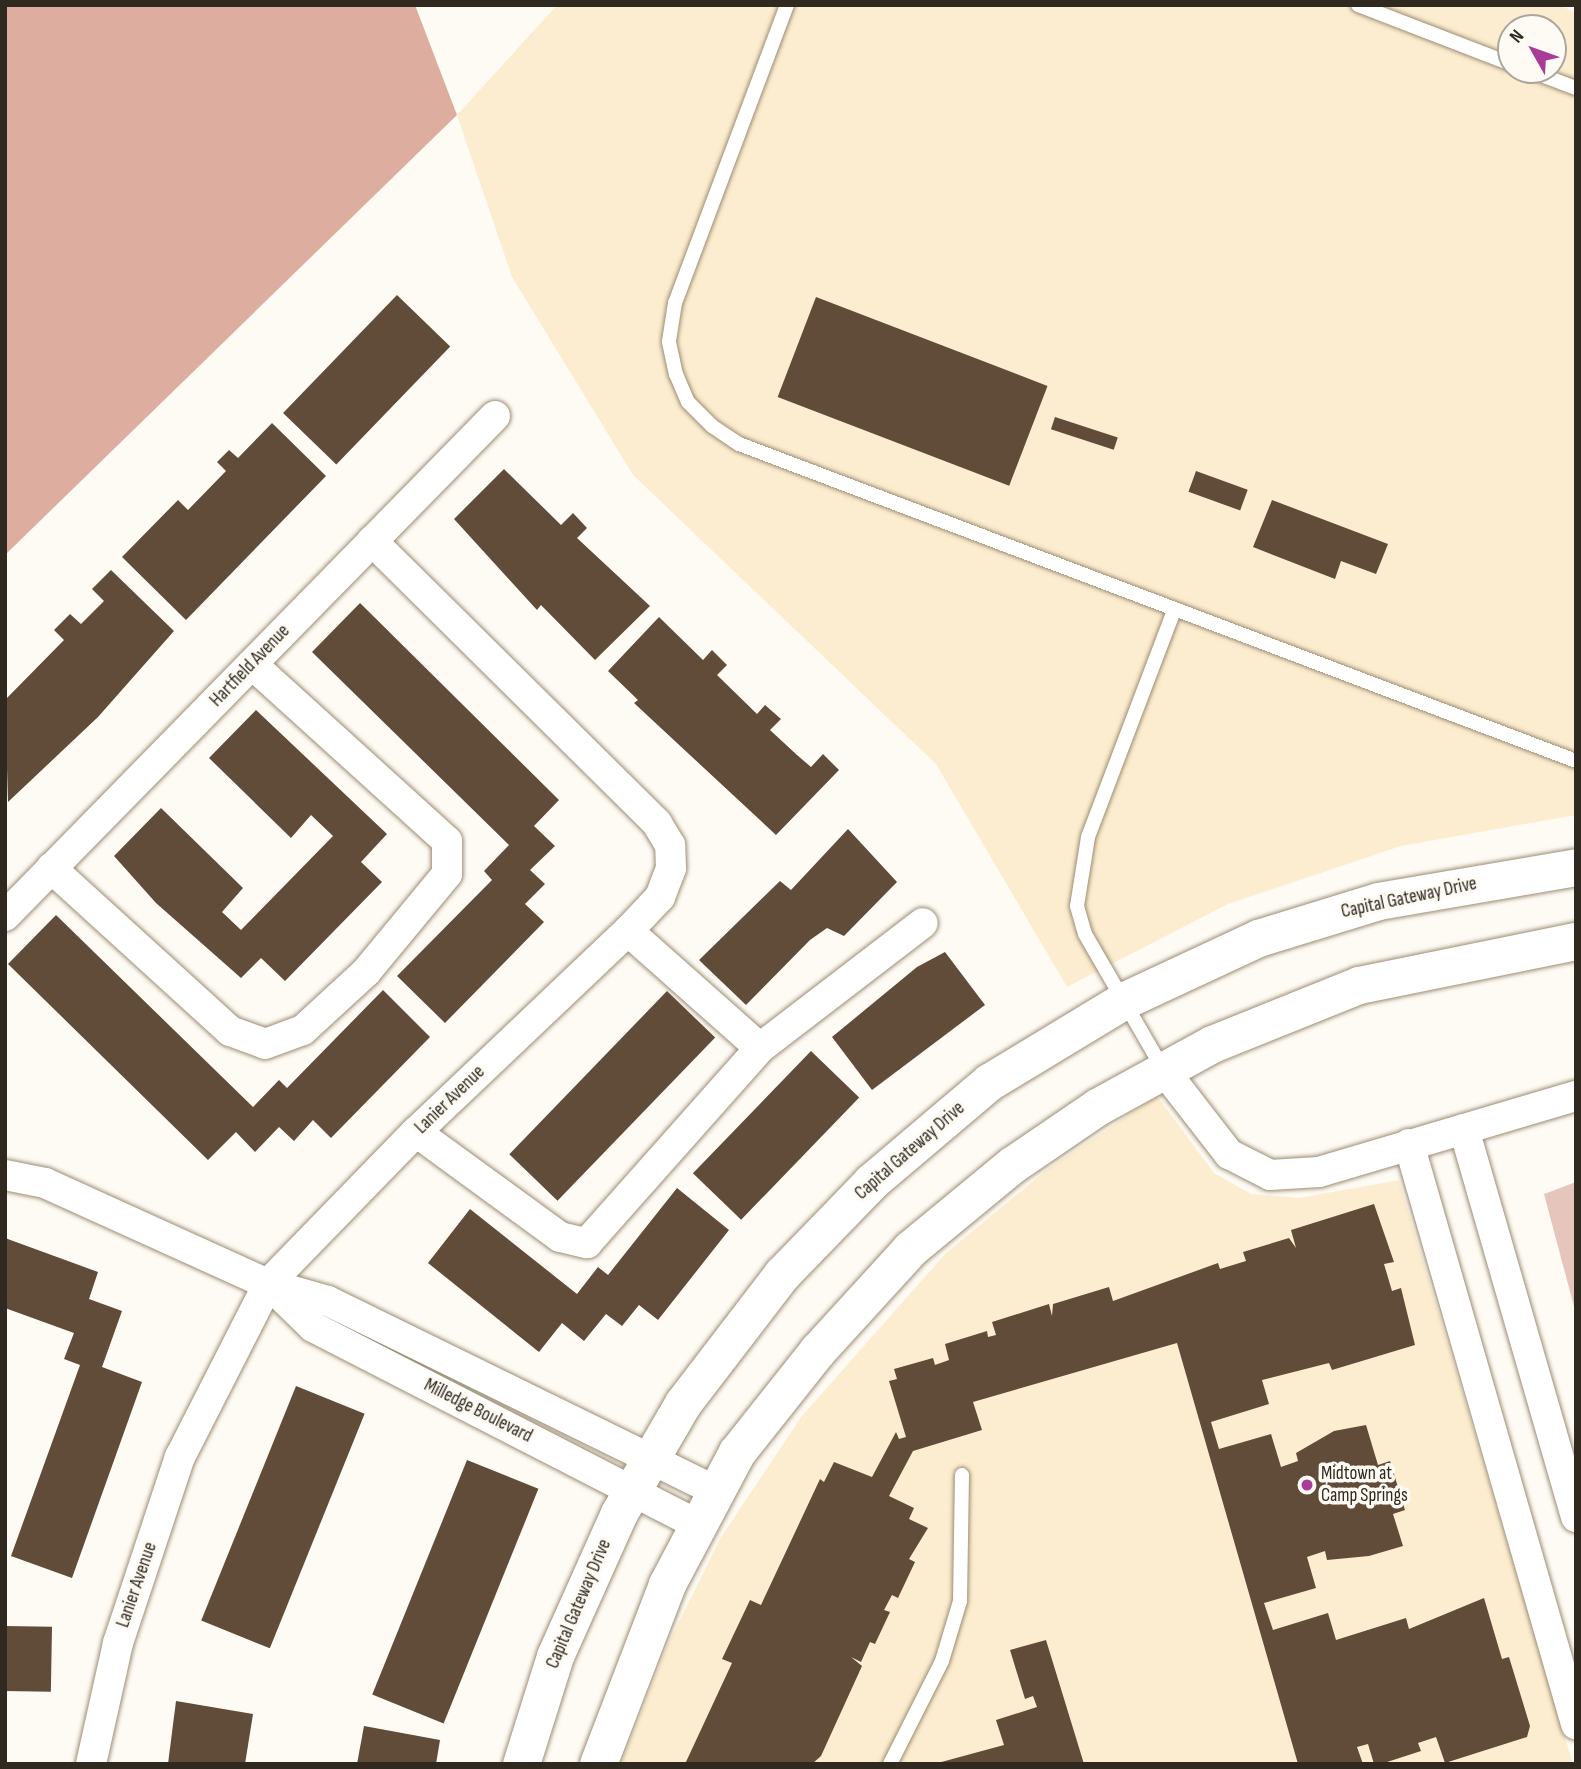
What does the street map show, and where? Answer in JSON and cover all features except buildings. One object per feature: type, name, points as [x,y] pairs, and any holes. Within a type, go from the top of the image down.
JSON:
[{"type":"street","name":"Hartfield Avenue","points":[[5,916],[495,416]]},
{"type":"street","name":"Lanier Avenue","points":[[91,1764],[118,1643],[180,1457],[268,1284],[416,1132],[628,931],[660,897],[671,868],[670,845],[657,823],[372,541]]},
{"type":"street","points":[[51,868],[230,1031],[265,1044],[303,1030],[366,972],[447,874],[447,841],[252,664]]},
{"type":"street","name":"Capital Gateway Drive","points":[[521,1764],[555,1656],[632,1490],[683,1402],[782,1274],[871,1182],[989,1082],[1123,1001],[1258,938],[1378,901],[1576,867]]},
{"type":"street","points":[[416,1132],[560,1237],[587,1243],[760,1048],[923,923]]},
{"type":"street","points":[[628,931],[760,1048]]},
{"type":"street","points":[[598,1764],[667,1584],[737,1452],[817,1351],[910,1249],[1012,1165],[1163,1069],[1359,985],[1576,940]]},
{"type":"street","points":[[1163,1069],[1229,1154],[1270,1175],[1319,1172],[1576,1096]]},
{"type":"street","points":[[1464,1129],[1576,1517]]},
{"type":"street","points":[[1409,1144],[1576,1724]]},
{"type":"street","name":"Milledge Boulevard","points":[[5,1175],[45,1183],[268,1284],[328,1301],[716,1492]]},
{"type":"street","name":"Milledge Boulevard","points":[[268,1284],[313,1327],[698,1525]]},
{"type":"lane","points":[[787,5],[675,303],[669,342],[688,402],[739,444],[1174,611],[1576,761]]},
{"type":"lane","points":[[1358,5],[1497,59]]},
{"type":"lane","points":[[1163,1069],[1086,934],[1077,906],[1079,875],[1174,611]]},
{"type":"lane","points":[[890,1764],[942,1661],[960,1601],[962,1475]]},
{"type":"shaded area","points":[[5,5],[415,5],[457,115],[5,555]]},
{"type":"shaded area","points":[[557,5],[1560,5],[1576,13],[1576,815],[1401,846],[1228,904],[1067,987],[936,764],[633,475],[512,277],[457,115]]},
{"type":"shaded area","points":[[1157,1096],[1214,1173],[1251,1194],[1299,1198],[1399,1180],[1573,1764],[621,1764],[668,1644],[721,1537],[802,1416],[946,1253],[1049,1168]]},
{"type":"shaded area","points":[[1576,1182],[1576,1314],[1544,1194]]},
{"type":"place","name":"Midtown at Camp Springs","points":[[1307,1485]]}]
